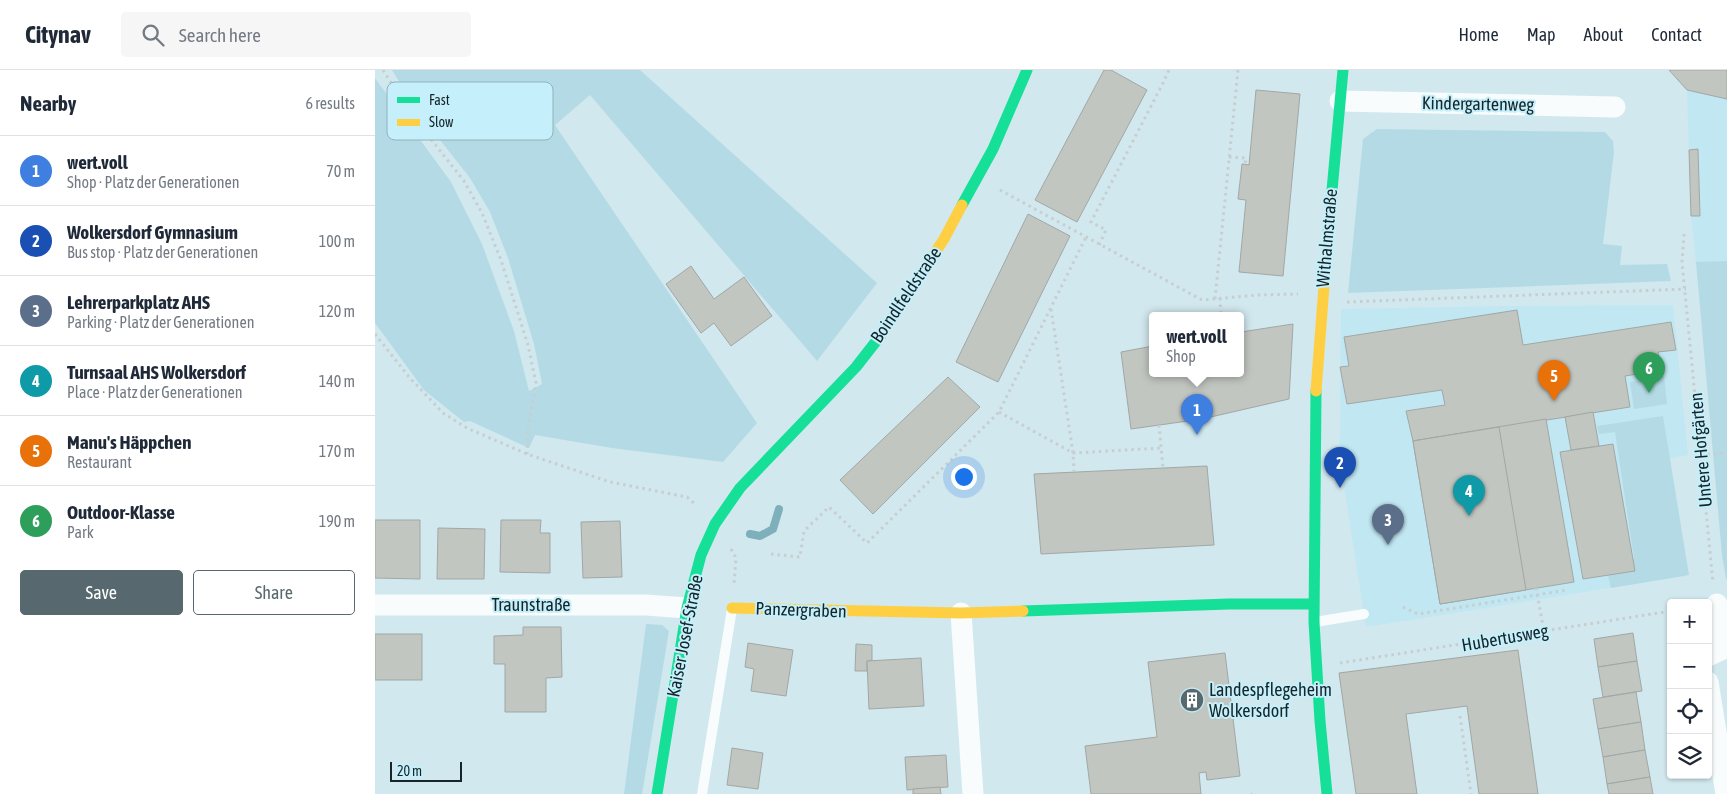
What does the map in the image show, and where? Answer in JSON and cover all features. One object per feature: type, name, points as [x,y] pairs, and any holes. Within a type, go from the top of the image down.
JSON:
[{"type":"street","name":"Boindlfeldstraße","points":[[739,488],[850,374],[886,328],[944,239],[993,149],[1027,70]]},
{"type":"street","name":"Withalmstraße","points":[[1326,788],[1313,604],[1316,489],[1315,407],[1322,299],[1343,70]]},
{"type":"street","name":"Kindergartenweg","points":[[1340,101],[1615,107]]},
{"type":"street","name":"Kaiser Josef-Straße","points":[[657,794],[687,608],[701,555],[715,524],[739,488]]},
{"type":"street","name":"Panzergraben","points":[[732,608],[961,613],[1229,604],[1313,604]]},
{"type":"street","points":[[1712,654],[1723,649],[1717,604]]},
{"type":"street","name":"Traunstraße","points":[[375,605],[646,605],[687,608]]},
{"type":"street","points":[[961,613],[973,794]]},
{"type":"street","points":[[1709,689],[1726,794]]},
{"type":"lane","points":[[702,794],[732,608]]},
{"type":"lane","points":[[1314,622],[1364,614]]},
{"type":"path","points":[[383,70],[391,82]]},
{"type":"path","points":[[1099,245],[1106,230],[1091,222],[1169,70]]},
{"type":"path","points":[[1215,298],[1238,70]]},
{"type":"path","points":[[432,140],[464,181],[482,213],[501,260],[528,344],[536,383],[528,428],[527,454]]},
{"type":"path","points":[[1229,157],[1246,158],[1245,164]]},
{"type":"path","points":[[977,178],[1202,300],[1258,295],[1322,299],[1686,289]]},
{"type":"path","name":"Untere Hofgärten","points":[[1684,234],[1682,262],[1717,604]]},
{"type":"path","points":[[771,554],[800,557],[804,531],[829,507],[867,542],[999,412],[1086,237]]},
{"type":"path","points":[[1220,298],[1221,312]]},
{"type":"path","points":[[1051,309],[1073,453],[1073,472]]},
{"type":"path","name":"Panzergraben","points":[[375,334],[409,377],[443,413],[467,428],[527,454],[610,482],[687,497],[715,524],[736,558],[732,608]]},
{"type":"path","points":[[999,412],[1073,453],[1162,448]]},
{"type":"path","points":[[1159,425],[1163,468]]},
{"type":"path","points":[[1701,455],[1724,453]]},
{"type":"path","points":[[1536,588],[1544,631]]},
{"type":"path","points":[[1403,607],[1418,614],[1567,590]]},
{"type":"path","name":"Hubertusweg","points":[[1339,663],[1667,612]]},
{"type":"path","points":[[1460,716],[1471,794]]},
{"type":"shaded area","points":[[392,70],[640,70],[877,283],[817,361],[590,95],[555,125],[757,423],[723,462],[612,448],[535,435],[529,448],[470,421],[464,422],[424,390],[375,323],[375,78],[387,94],[387,140],[420,140],[451,182],[482,244],[514,331],[529,391],[542,384],[534,344],[508,258],[490,212],[470,178],[440,140],[553,140],[553,82],[399,82]]},
{"type":"shaded area","points":[[1669,70],[1727,70],[1727,261],[1696,262],[1691,216],[1687,90]]},
{"type":"shaded area","points":[[1377,129],[1605,132],[1613,141],[1614,152],[1603,244],[1622,246],[1620,265],[1667,264],[1671,281],[1348,293],[1363,139]]},
{"type":"shaded area","points":[[1727,261],[1726,579],[1722,555],[1696,262]]},
{"type":"shaded area","points":[[1673,305],[1688,455],[1666,459],[1685,576],[1366,627],[1340,460],[1341,309]]},
{"type":"shaded area","points":[[1664,376],[1667,404],[1634,409],[1630,382]]},
{"type":"shaded area","points":[[1663,416],[1689,575],[1611,588],[1605,563],[1634,558],[1615,432],[1599,434],[1597,426]]},
{"type":"shaded area","points":[[646,624],[662,625],[669,631],[642,794],[624,794]]},
{"type":"building","points":[[1104,70],[1111,70],[1147,90],[1077,222],[1035,200]]},
{"type":"building","points":[[1669,70],[1727,70],[1727,99],[1687,90]]},
{"type":"building","points":[[1256,90],[1300,94],[1283,276],[1239,272],[1246,200],[1238,199],[1242,164],[1249,165]]},
{"type":"building","points":[[1698,149],[1700,216],[1691,216],[1689,150]]},
{"type":"building","points":[[1028,214],[1070,236],[998,382],[956,362]]},
{"type":"building","points":[[691,266],[714,299],[744,277],[772,316],[731,346],[714,323],[701,333],[666,284]]},
{"type":"building","points":[[1517,310],[1523,345],[1671,322],[1676,350],[1658,352],[1661,370],[1625,376],[1630,407],[1413,441],[1406,411],[1445,405],[1442,390],[1347,404],[1340,367],[1349,366],[1344,337]]},
{"type":"building","points":[[1293,324],[1289,399],[1202,419],[1131,429],[1121,352],[1149,347],[1149,377],[1244,377],[1244,332]]},
{"type":"building","points":[[948,377],[980,407],[873,514],[840,480]]},
{"type":"building","points":[[1593,412],[1599,446],[1571,450],[1565,417]]},
{"type":"building","points":[[1546,419],[1574,582],[1440,604],[1413,441]]},
{"type":"building","points":[[1499,427],[1526,590],[1440,604],[1413,441]]},
{"type":"building","points":[[1613,444],[1635,571],[1583,579],[1560,452]]},
{"type":"building","points":[[1207,466],[1214,545],[1041,554],[1034,474]]},
{"type":"building","points":[[375,520],[420,520],[420,579],[375,578]]},
{"type":"building","points":[[501,520],[541,520],[540,533],[550,533],[550,573],[500,572]]},
{"type":"building","points":[[620,521],[622,577],[583,578],[581,522]]},
{"type":"building","points":[[438,528],[485,529],[484,579],[437,579]]},
{"type":"building","points":[[523,627],[561,627],[562,677],[546,678],[546,712],[505,712],[505,664],[494,664],[494,636],[523,635]]},
{"type":"building","points":[[1633,633],[1637,661],[1598,667],[1594,639]]},
{"type":"building","points":[[375,634],[422,634],[422,680],[375,680]]},
{"type":"building","points":[[748,643],[793,650],[786,696],[751,691],[754,669],[745,667]]},
{"type":"building","points":[[856,644],[872,645],[872,660],[867,661],[867,671],[855,671]]},
{"type":"building","points":[[1518,650],[1538,794],[1479,794],[1467,706],[1406,714],[1417,794],[1356,794],[1339,673]]},
{"type":"building","name":"Landespflegeheim Wolkersdorf","points":[[1225,653],[1240,776],[1207,780],[1206,772],[1199,773],[1201,794],[1091,794],[1085,746],[1157,737],[1148,662]]},
{"type":"building","points":[[921,658],[924,706],[869,709],[867,661]]},
{"type":"building","points":[[1637,661],[1642,691],[1603,697],[1598,667]]},
{"type":"building","points":[[1636,692],[1641,722],[1598,729],[1593,699]]},
{"type":"building","points":[[1641,722],[1645,750],[1603,757],[1598,729]]},
{"type":"building","points":[[732,748],[763,753],[758,789],[727,785]]},
{"type":"building","points":[[1645,750],[1650,777],[1607,784],[1603,757]]},
{"type":"building","points":[[946,755],[948,787],[907,790],[905,757]]},
{"type":"building","points":[[1650,777],[1653,794],[1609,794],[1607,784]]},
{"type":"building","points":[[940,787],[941,794],[913,794],[913,789]]},
{"type":"waterway","points":[[750,534],[760,536],[773,529],[779,509]]},
{"type":"traffic: fast","points":[[962,205],[993,149],[1027,70]]},
{"type":"traffic: fast","points":[[1328,234],[1343,70]]},
{"type":"traffic: fast","points":[[657,794],[687,608],[701,555],[715,524],[740,488],[856,367],[881,335]]},
{"type":"traffic: fast","points":[[1316,391],[1314,622],[1327,794]]},
{"type":"traffic: fast","points":[[1023,611],[1229,604],[1313,604]]},
{"type":"traffic: slow","points":[[881,335],[944,239],[962,205]]},
{"type":"traffic: slow","points":[[1316,391],[1328,234]]},
{"type":"traffic: slow","points":[[732,608],[961,613],[1023,611]]},
{"type":"place","name":"Outdoor-Klasse","points":[[1649,393]]},
{"type":"place","name":"Manu's Häppchen","points":[[1554,401]]},
{"type":"place","name":"wert.voll","points":[[1197,435]]},
{"type":"place","name":"Wolkersdorf Gymnasium","points":[[1340,488]]},
{"type":"place","name":"Turnsaal AHS Wolkersdorf","points":[[1469,516]]},
{"type":"place","name":"Lehrerparkplatz AHS","points":[[1388,545]]},
{"type":"place","name":"Landespflegeheim Wolkersdorf","points":[[1192,700]]}]
